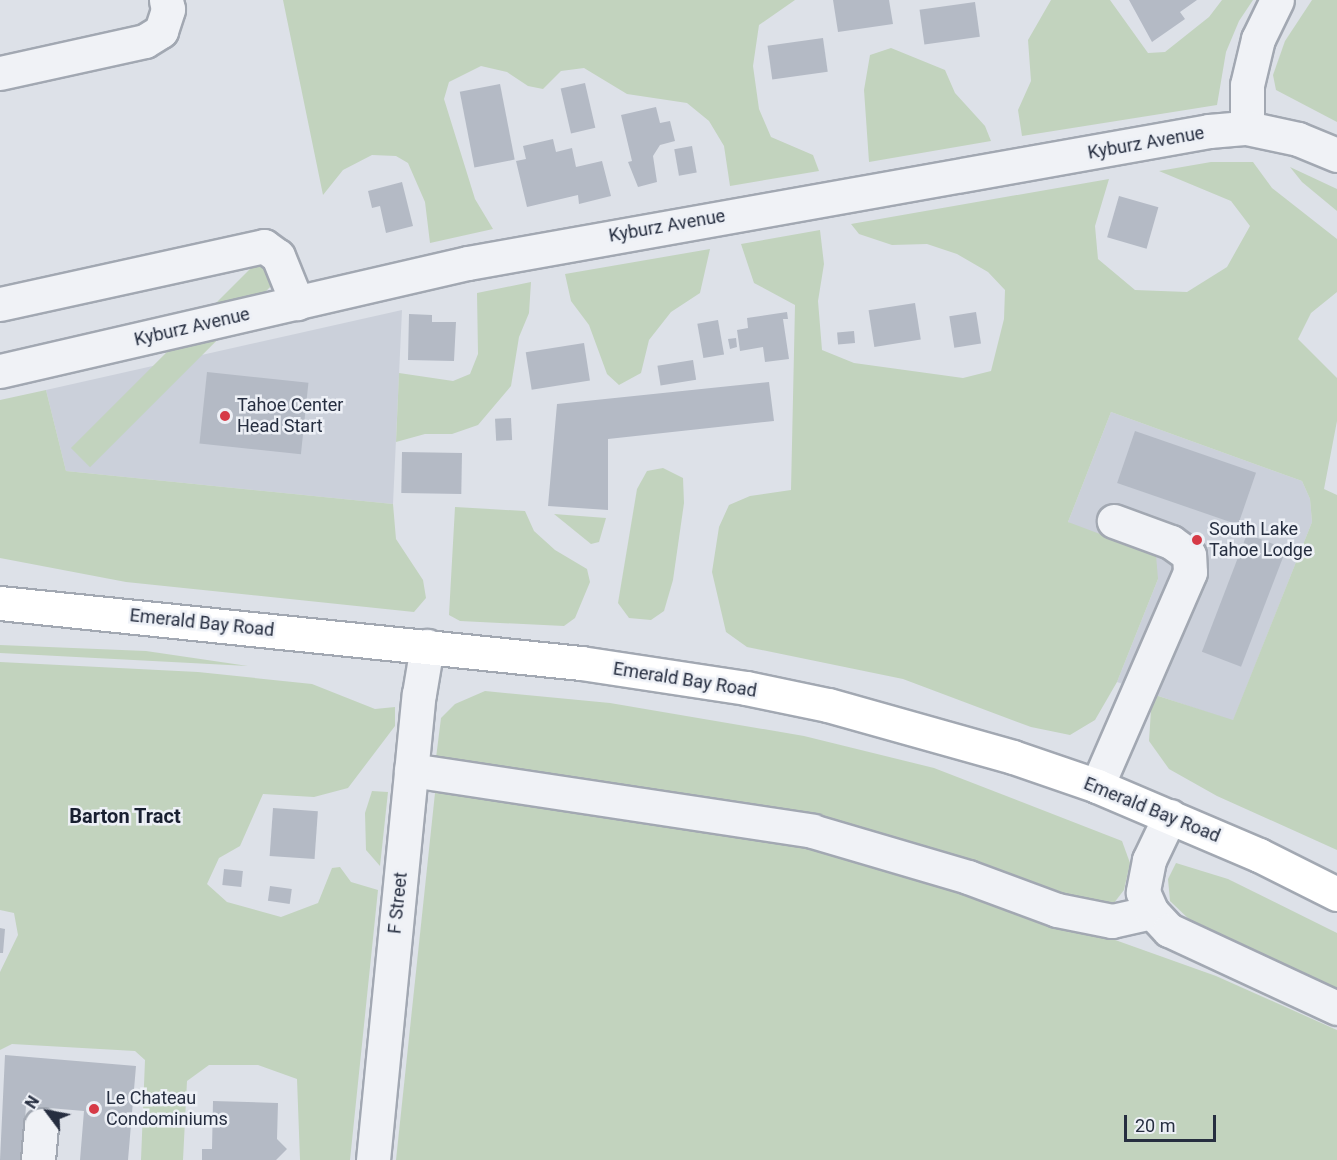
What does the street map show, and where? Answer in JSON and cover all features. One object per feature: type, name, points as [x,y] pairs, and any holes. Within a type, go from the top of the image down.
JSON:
[{"type":"highway","name":"Emerald Bay Road","points":[[0,603],[603,666],[746,688],[910,728],[1097,786],[1170,816],[1337,894]]},
{"type":"street","points":[[0,73],[145,41],[161,31],[168,9],[166,0]]},
{"type":"street","points":[[1247,128],[1247,85],[1255,51],[1277,0]]},
{"type":"street","name":"Kyburz Avenue","points":[[0,370],[591,239],[1247,128],[1298,139],[1337,155]]},
{"type":"street","points":[[0,304],[264,246],[278,256],[297,303]]},
{"type":"street","points":[[1097,786],[1190,572],[1189,555],[1171,542],[1114,521]]},
{"type":"street","name":"F Street","points":[[373,1160],[411,770],[427,646]]},
{"type":"street","points":[[411,770],[812,831],[968,877],[1057,909],[1112,921],[1152,912]]},
{"type":"street","points":[[1170,816],[1149,860],[1143,892],[1152,912],[1169,930],[1337,1008]]},
{"type":"street","points":[[38,1160],[41,1125]]},
{"type":"shaded area","name":"Tahoe Center Head Start","points":[[402,310],[393,504],[66,471],[46,390]]},
{"type":"shaded area","points":[[1111,412],[1302,481],[1310,499],[1312,522],[1233,721],[1117,682],[1158,579],[1068,522]]},
{"type":"green space","points":[[283,0],[795,0],[759,25],[753,66],[759,109],[771,137],[813,155],[819,171],[730,186],[724,146],[709,121],[687,103],[627,94],[584,68],[561,71],[543,89],[528,86],[507,72],[481,66],[449,82],[444,99],[475,199],[493,229],[430,243],[425,202],[408,163],[396,156],[372,155],[343,170],[323,195]]},
{"type":"green space","points":[[1051,0],[1110,0],[1148,53],[1165,52],[1209,17],[1222,0],[1253,0],[1239,21],[1226,52],[1217,105],[1022,136],[1018,110],[1031,81],[1028,40]]},
{"type":"green space","points":[[1312,0],[1337,0],[1337,122],[1276,90],[1273,75],[1285,41]]},
{"type":"green space","points":[[891,48],[945,70],[955,93],[985,126],[991,141],[869,162],[864,90],[870,55]]},
{"type":"green space","points":[[1211,162],[1253,162],[1272,188],[1337,239],[1337,292],[1311,313],[1298,339],[1337,378],[1337,421],[1324,489],[1337,495],[1337,850],[1217,796],[1169,769],[1149,741],[1152,694],[1233,720],[1312,522],[1310,499],[1302,481],[1111,412],[1068,522],[1156,555],[1158,579],[1117,682],[1095,720],[1070,735],[1031,727],[903,679],[747,647],[726,632],[712,572],[719,527],[729,505],[750,496],[791,490],[795,305],[754,283],[741,244],[820,230],[824,264],[818,301],[822,350],[854,363],[963,378],[991,371],[1004,319],[1005,290],[988,272],[957,254],[927,244],[892,245],[859,234],[851,224],[1109,179],[1095,226],[1098,259],[1135,290],[1187,292],[1227,267],[1250,226],[1231,201],[1159,171]]},
{"type":"green space","points":[[1290,167],[1337,189],[1337,211],[1302,182]]},
{"type":"green space","points":[[710,249],[700,293],[671,312],[649,340],[641,373],[619,385],[607,374],[589,325],[571,301],[565,274]]},
{"type":"green space","points":[[259,260],[278,279],[90,467],[71,448]]},
{"type":"green space","points":[[531,282],[529,313],[519,337],[511,386],[478,425],[452,434],[425,434],[396,442],[399,373],[453,381],[470,374],[478,354],[477,293]]},
{"type":"green space","points":[[46,390],[66,471],[393,504],[396,539],[423,580],[426,598],[414,612],[126,582],[0,558],[0,400]]},
{"type":"green space","points":[[663,468],[683,478],[684,503],[673,580],[664,611],[651,620],[629,618],[618,603],[637,489],[647,471]]},
{"type":"green space","points":[[455,507],[525,511],[534,531],[555,550],[587,569],[590,582],[575,618],[564,626],[460,621],[449,615]]},
{"type":"green space","points":[[554,514],[606,518],[599,542],[591,544]]},
{"type":"green space","points":[[0,645],[146,651],[248,666],[0,653]]},
{"type":"green space","points":[[0,662],[198,672],[312,684],[375,709],[395,707],[395,726],[348,788],[314,797],[263,794],[240,846],[219,858],[207,884],[227,902],[281,917],[318,903],[332,868],[340,867],[351,882],[378,890],[350,1160],[300,1160],[297,1079],[258,1065],[209,1065],[187,1081],[183,1160],[141,1160],[145,1060],[135,1051],[12,1044],[0,1050],[0,972],[18,935],[14,913],[0,910]]},
{"type":"green space","points":[[485,691],[610,703],[804,736],[934,768],[1122,841],[1130,863],[1124,890],[1107,912],[436,758],[441,718],[455,704]]},
{"type":"green space","points":[[372,791],[388,792],[380,866],[366,850],[365,813]]},
{"type":"green space","points":[[435,793],[636,813],[874,861],[1048,916],[1216,976],[1337,1030],[1337,1160],[396,1160]]},
{"type":"green space","points":[[1176,863],[1228,879],[1337,933],[1337,989],[1194,924],[1170,901],[1168,879]]},
{"type":"building","points":[[833,0],[889,0],[893,24],[838,32]]},
{"type":"building","points":[[1129,0],[1197,0],[1180,12],[1185,19],[1152,42]]},
{"type":"building","points":[[975,2],[980,37],[924,44],[920,10]]},
{"type":"building","points":[[823,38],[828,72],[772,79],[768,46]]},
{"type":"building","points":[[585,83],[595,128],[571,133],[561,89]]},
{"type":"building","points":[[500,84],[515,160],[474,167],[460,92]]},
{"type":"building","points":[[656,107],[660,123],[670,121],[675,141],[660,145],[653,156],[657,182],[638,187],[628,162],[632,161],[621,115]]},
{"type":"building","points":[[553,139],[556,152],[572,148],[576,167],[602,161],[611,196],[579,204],[578,195],[527,207],[516,161],[526,159],[523,146]]},
{"type":"building","points":[[692,146],[697,173],[679,176],[674,149]]},
{"type":"building","points":[[402,182],[413,226],[386,233],[380,206],[372,208],[368,191]]},
{"type":"building","points":[[1119,196],[1158,207],[1147,249],[1107,237]]},
{"type":"building","points":[[915,303],[921,340],[874,347],[869,310]]},
{"type":"building","points":[[787,312],[788,319],[783,319],[789,359],[765,362],[763,347],[740,351],[737,330],[748,328],[747,318]]},
{"type":"building","points":[[976,312],[981,344],[954,348],[949,316]]},
{"type":"building","points":[[409,314],[432,315],[432,322],[456,322],[454,361],[408,360]]},
{"type":"building","points":[[718,320],[724,354],[703,358],[697,324]]},
{"type":"building","points":[[854,331],[855,343],[838,344],[837,332]]},
{"type":"building","points":[[736,338],[737,347],[730,349],[728,339]]},
{"type":"building","points":[[584,343],[590,381],[532,390],[526,352]]},
{"type":"building","points":[[693,360],[696,380],[661,385],[657,366]]},
{"type":"building","points":[[207,372],[308,383],[301,454],[199,444]]},
{"type":"building","points":[[769,382],[774,421],[608,439],[608,510],[548,506],[557,404]]},
{"type":"building","points":[[511,418],[512,440],[496,441],[495,419]]},
{"type":"building","points":[[1135,431],[1256,473],[1238,525],[1117,483]]},
{"type":"building","points":[[402,452],[462,453],[461,494],[401,493]]},
{"type":"building","points":[[1247,534],[1286,549],[1241,667],[1202,652]]},
{"type":"building","points":[[273,808],[318,811],[315,859],[270,856]]},
{"type":"building","points":[[224,869],[243,871],[241,887],[222,885]]},
{"type":"building","points":[[270,886],[292,889],[290,904],[268,901]]},
{"type":"building","points":[[0,928],[5,929],[3,953],[0,953]]},
{"type":"building","name":"Le Chateau Condominiums","points":[[5,1055],[136,1066],[128,1160],[80,1160],[84,1111],[26,1106],[22,1160],[0,1160]]},
{"type":"building","points":[[213,1101],[278,1103],[277,1139],[287,1149],[276,1160],[202,1160],[202,1149],[212,1149]]},
{"type":"place","name":"Tahoe Center Head Start","points":[[225,416]]},
{"type":"place","name":"South Lake Tahoe Lodge","points":[[1197,540]]},
{"type":"place","name":"Le Chateau Condominiums","points":[[94,1109]]},
{"type":"district","name":"Barton Tract","points":[[125,816]]}]
